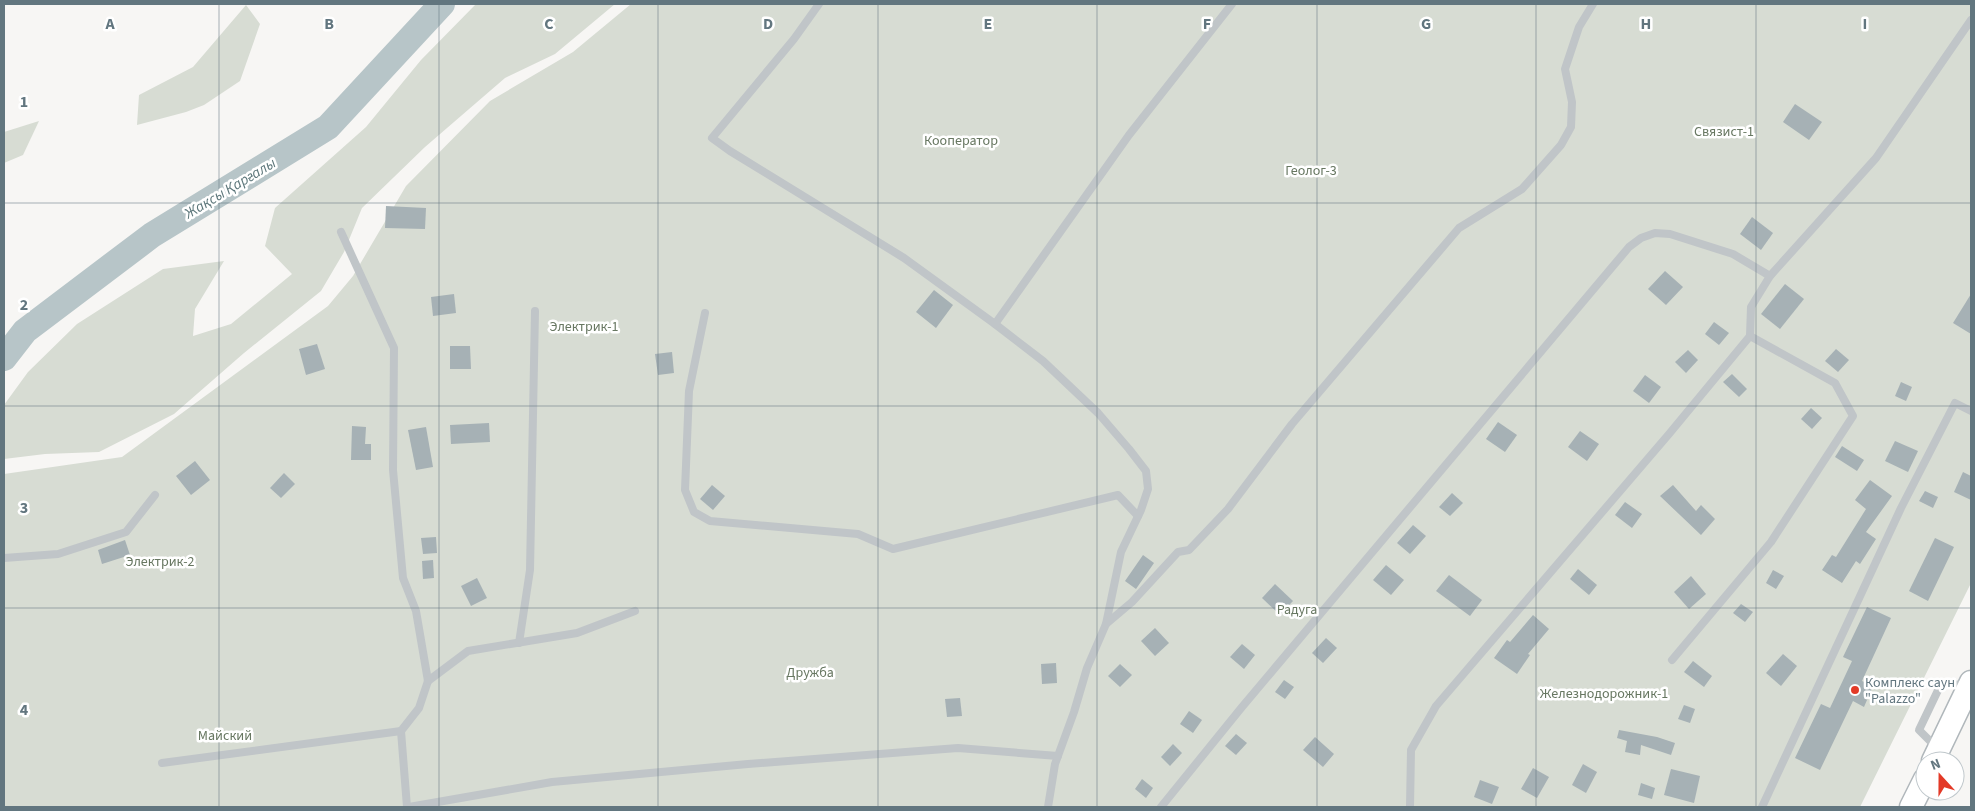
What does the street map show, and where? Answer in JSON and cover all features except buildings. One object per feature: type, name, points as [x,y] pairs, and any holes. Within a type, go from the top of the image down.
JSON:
[{"type":"street","points":[[1938,751],[1970,683]]},
{"type":"lane","points":[[819,4],[794,39],[712,138],[904,258],[995,324],[1043,361],[1098,414],[1146,471],[1148,489],[1121,552],[1106,624],[1087,668],[1074,712],[1055,764],[1048,807]]},
{"type":"lane","points":[[995,324],[1129,135],[1232,4]]},
{"type":"lane","points":[[1106,624],[1132,602],[1178,552],[1189,550],[1228,509],[1292,424],[1459,228],[1522,189],[1561,145],[1571,127],[1572,102],[1565,69],[1579,27],[1593,4]]},
{"type":"lane","points":[[1410,807],[1411,750],[1436,706],[1669,434],[1750,336],[1751,307],[1770,276],[1876,158],[1971,20]]},
{"type":"lane","points":[[341,232],[394,348],[393,470],[403,578],[416,611],[428,681],[419,708],[401,731],[408,807],[552,782],[748,764],[958,748],[1058,756]]},
{"type":"lane","points":[[1161,807],[1248,700],[1629,247],[1641,238],[1655,233],[1670,234],[1733,254],[1770,276]]},
{"type":"lane","points":[[519,643],[530,570],[535,311]]},
{"type":"lane","points":[[705,313],[690,391],[685,490],[694,512],[710,521],[858,534],[893,549],[1118,495],[1138,516]]},
{"type":"lane","points":[[1672,660],[1771,542],[1853,416],[1835,383],[1750,336]]},
{"type":"lane","points":[[1762,807],[1901,508],[1955,403],[1971,411]]},
{"type":"lane","points":[[4,558],[58,554],[126,532],[155,495]]},
{"type":"lane","points":[[428,681],[468,651],[577,633],[635,611]]},
{"type":"lane","points":[[162,763],[401,731]]},
{"type":"green space","points":[[476,4],[615,4],[555,54],[505,78],[425,147],[362,208],[344,252],[321,291],[244,353],[174,414],[99,452],[45,454],[4,459],[4,405],[28,372],[77,324],[163,269],[224,261],[195,309],[193,336],[231,324],[292,274],[265,246],[275,208],[366,127],[421,60]]},
{"type":"green space","points":[[631,4],[1971,4],[1971,583],[1860,807],[4,807],[4,474],[122,457],[328,306],[353,276],[406,186],[490,101],[573,52]]},
{"type":"green space","points":[[246,5],[260,24],[240,81],[204,105],[186,112],[137,125],[139,95],[193,67]]},
{"type":"green space","points":[[39,121],[23,155],[4,163],[4,132]]},
{"type":"waterway","name":"Жақсы Қарғалы","points":[[4,358],[25,331],[152,235],[328,127],[442,4]]},
{"type":"place","name":"Комплекс саун \"Palazzo\"","points":[[1855,690]]},
{"type":"park label","name":"Связист-1","points":[[1724,131]]},
{"type":"park label","name":"Кооператор","points":[[961,140]]},
{"type":"park label","name":"Геолог-3","points":[[1311,170]]},
{"type":"park label","name":"Электрик-1","points":[[584,326]]},
{"type":"park label","name":"Электрик-2","points":[[160,561]]},
{"type":"park label","name":"Радуга","points":[[1297,609]]},
{"type":"park label","name":"Дружба","points":[[810,672]]},
{"type":"park label","name":"Железнодорожник-1","points":[[1604,693]]},
{"type":"park label","name":"Майский","points":[[225,735]]}]
